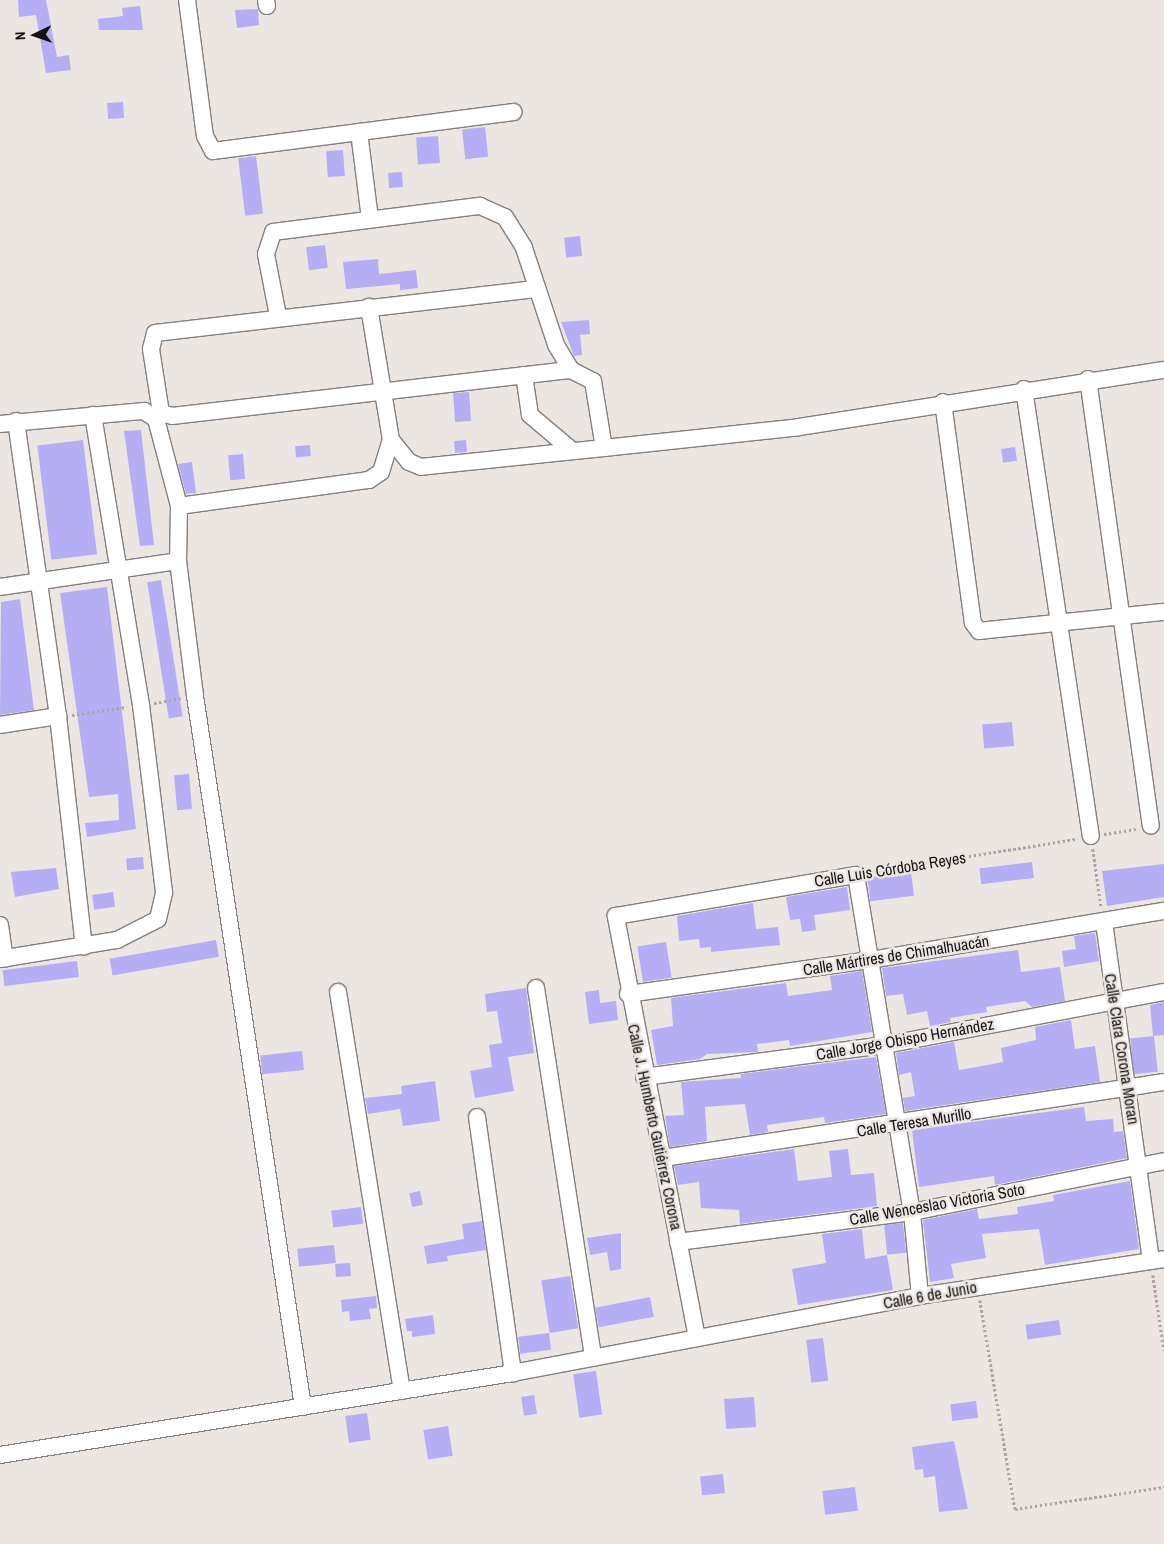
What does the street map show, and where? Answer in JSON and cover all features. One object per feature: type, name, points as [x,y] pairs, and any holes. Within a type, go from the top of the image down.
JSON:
[{"type":"street","points":[[188,0],[205,136],[213,151],[513,112]]},
{"type":"street","points":[[359,132],[370,219]]},
{"type":"street","points":[[278,316],[266,254],[273,232],[370,219],[491,208],[517,230],[535,289],[556,345],[571,370],[592,381],[604,448]]},
{"type":"street","points":[[303,1407],[178,561],[179,506],[159,416],[151,349],[155,333],[278,316],[535,289]]},
{"type":"street","points":[[179,506],[369,480],[381,472],[391,440],[369,307]]},
{"type":"street","points":[[84,946],[58,716],[38,580],[8,422],[144,411],[159,416],[172,416],[383,389],[571,370]]},
{"type":"street","points":[[391,440],[409,462],[421,467],[568,448],[604,448],[799,427],[1024,389],[1164,370]]},
{"type":"street","points":[[524,375],[530,415],[568,448]]},
{"type":"street","points":[[1088,380],[1151,826]]},
{"type":"street","points":[[1024,389],[1091,836]]},
{"type":"street","points":[[943,402],[973,623],[988,633],[1164,612]]},
{"type":"street","points":[[0,925],[2,959],[117,940],[158,919],[164,892],[118,569],[93,415]]},
{"type":"street","points":[[0,587],[178,561]]},
{"type":"street","points":[[0,725],[58,716]]},
{"type":"street","points":[[856,874],[912,1212],[920,1296]]},
{"type":"street","name":"Calle Luis Córdoba Reyes","points":[[616,916],[856,874]]},
{"type":"street","name":"Calle Mártires de Chimalhuacán","points":[[628,994],[870,960],[1164,911]]},
{"type":"street","name":"Calle J. Humberto Gutiérrez Corona","points":[[616,916],[628,994],[644,1077],[663,1158],[697,1338]]},
{"type":"street","name":"Calle Clara Corona Moran","points":[[1104,922],[1139,1164],[1158,1260]]},
{"type":"street","points":[[536,988],[593,1358]]},
{"type":"street","points":[[338,992],[402,1392]]},
{"type":"street","name":"Calle Jorge Obispo Hernández","points":[[644,1077],[885,1045],[1164,992]]},
{"type":"street","name":"Calle Teresa Murillo","points":[[663,1158],[898,1126],[1164,1082]]},
{"type":"street","points":[[478,1117],[514,1373]]},
{"type":"street","name":"Calle Wenceslao Victoria Soto","points":[[678,1242],[912,1212],[1139,1164],[1164,1161]]},
{"type":"street","name":"Calle 6 de Junio","points":[[0,1455],[402,1392],[514,1373],[920,1296],[1158,1260]]},
{"type":"path","name":"Calle Luis Córdoba Reyes","points":[[856,874],[1151,826]]},
{"type":"path","points":[[1091,836],[1104,922]]},
{"type":"path","points":[[1158,1260],[1164,1350]]},
{"type":"path","points":[[978,1286],[1015,1509],[1164,1487]]},
{"type":"building","points":[[18,0],[46,0],[57,57],[69,55],[71,70],[46,73],[36,15],[19,17]]},
{"type":"building","points":[[140,6],[143,30],[99,30],[98,19],[123,16],[122,8]]},
{"type":"building","points":[[258,9],[259,25],[237,28],[235,10]]},
{"type":"building","points":[[123,102],[124,118],[108,119],[107,103]]},
{"type":"building","points":[[485,127],[488,157],[465,159],[462,129]]},
{"type":"building","points":[[438,136],[440,163],[418,164],[416,138]]},
{"type":"building","points":[[343,150],[345,176],[328,177],[326,151]]},
{"type":"building","points":[[256,156],[263,214],[245,216],[238,158]]},
{"type":"building","points":[[402,172],[403,187],[389,188],[388,173]]},
{"type":"building","points":[[580,236],[582,256],[566,258],[564,238]]},
{"type":"building","points":[[325,245],[328,268],[309,270],[306,247]]},
{"type":"building","points":[[378,259],[379,274],[416,270],[418,288],[400,290],[400,284],[346,289],[343,262]]},
{"type":"building","points":[[589,320],[590,334],[580,335],[582,355],[574,356],[561,322]]},
{"type":"building","points":[[469,392],[471,421],[455,422],[453,393]]},
{"type":"building","points":[[141,430],[154,545],[140,546],[124,431]]},
{"type":"building","points":[[83,440],[97,554],[51,560],[37,446]]},
{"type":"building","points":[[466,440],[467,452],[455,453],[454,441]]},
{"type":"building","points":[[310,445],[311,456],[296,457],[295,446]]},
{"type":"building","points":[[1015,447],[1017,461],[1003,463],[1001,449]]},
{"type":"building","points":[[243,454],[245,479],[230,480],[228,455]]},
{"type":"building","points":[[192,462],[196,493],[186,494],[178,464]]},
{"type":"building","points":[[161,580],[183,716],[169,718],[147,582]]},
{"type":"building","points":[[107,587],[136,829],[87,837],[85,823],[119,820],[118,794],[89,797],[60,593]]},
{"type":"building","points":[[20,599],[34,710],[0,715],[1,602]]},
{"type":"building","points":[[1012,722],[1014,746],[984,749],[982,725]]},
{"type":"building","points":[[189,774],[192,809],[177,810],[174,775]]},
{"type":"building","points":[[143,857],[144,869],[127,870],[126,858]]},
{"type":"building","points":[[1032,862],[1034,878],[981,884],[979,868]]},
{"type":"building","points":[[1164,864],[1164,897],[1107,906],[1102,871]]},
{"type":"building","points":[[56,868],[59,889],[15,897],[11,872]]},
{"type":"building","points":[[911,872],[914,896],[870,901],[867,877]]},
{"type":"building","points":[[847,887],[850,910],[814,915],[816,930],[802,932],[800,919],[790,920],[786,897]]},
{"type":"building","points":[[113,892],[115,907],[94,910],[92,895]]},
{"type":"building","points":[[753,903],[756,929],[778,927],[780,945],[711,952],[711,947],[700,948],[699,939],[679,941],[677,916]]},
{"type":"building","points":[[1095,933],[1099,961],[1064,967],[1062,951],[1076,949],[1074,936]]},
{"type":"building","points":[[216,940],[219,957],[113,975],[110,959]]},
{"type":"building","points":[[666,942],[672,978],[643,982],[637,947]]},
{"type":"building","points":[[1018,950],[1021,972],[1060,967],[1065,1001],[1032,1007],[1025,1001],[986,1007],[987,1012],[950,1018],[951,1022],[930,1026],[927,1011],[907,1015],[903,994],[886,996],[882,968]]},
{"type":"building","points":[[77,961],[79,977],[5,986],[3,970]]},
{"type":"building","points":[[862,971],[872,1032],[790,1046],[789,1040],[757,1044],[758,1052],[707,1054],[700,1059],[657,1065],[651,1030],[673,1026],[671,998],[786,983],[788,996],[832,990],[830,976]]},
{"type":"building","points":[[526,988],[534,1053],[508,1057],[514,1091],[475,1098],[470,1071],[492,1067],[489,1045],[502,1043],[497,1011],[487,1012],[485,994]]},
{"type":"building","points":[[599,990],[600,1003],[616,1001],[618,1020],[589,1024],[585,992]]},
{"type":"building","points":[[1164,1002],[1164,1035],[1153,1036],[1150,1005]]},
{"type":"building","points":[[1071,1020],[1075,1049],[1095,1046],[1100,1082],[905,1111],[903,1098],[915,1096],[911,1072],[899,1075],[896,1053],[954,1042],[959,1070],[993,1064],[1003,1062],[1001,1048],[1036,1040],[1035,1027]]},
{"type":"building","points":[[1154,1036],[1158,1072],[1134,1074],[1130,1039]]},
{"type":"building","points":[[302,1051],[304,1070],[262,1074],[260,1055]]},
{"type":"building","points":[[876,1057],[886,1114],[825,1123],[824,1117],[767,1125],[768,1132],[750,1135],[745,1104],[705,1107],[707,1141],[670,1147],[665,1116],[684,1115],[681,1082],[741,1078],[741,1074]]},
{"type":"building","points":[[435,1081],[440,1121],[403,1126],[400,1109],[368,1114],[365,1098],[402,1094],[401,1086]]},
{"type":"building","points":[[1084,1107],[1086,1121],[1113,1119],[1114,1132],[1123,1131],[1127,1158],[995,1185],[994,1176],[919,1187],[912,1130]]},
{"type":"building","points":[[794,1149],[798,1181],[832,1177],[829,1151],[848,1149],[851,1175],[874,1173],[877,1206],[740,1224],[739,1210],[701,1208],[699,1182],[678,1185],[674,1166]]},
{"type":"building","points":[[1130,1181],[1139,1249],[1045,1265],[1039,1229],[982,1234],[986,1258],[951,1264],[954,1278],[930,1282],[923,1220],[977,1209],[979,1219],[1018,1214],[1017,1207],[1054,1201],[1053,1195]]},
{"type":"building","points":[[420,1191],[423,1205],[412,1207],[409,1193]]},
{"type":"building","points":[[361,1207],[363,1224],[333,1228],[331,1211]]},
{"type":"building","points":[[482,1221],[486,1250],[447,1256],[448,1261],[427,1264],[424,1246],[464,1239],[462,1224]]},
{"type":"building","points":[[903,1223],[906,1253],[887,1255],[884,1225]]},
{"type":"building","points":[[862,1229],[865,1259],[887,1255],[893,1290],[798,1305],[792,1269],[826,1263],[822,1234]]},
{"type":"building","points":[[621,1233],[621,1269],[610,1271],[607,1252],[590,1255],[587,1238]]},
{"type":"building","points":[[334,1245],[336,1263],[299,1267],[297,1249]]},
{"type":"building","points":[[350,1263],[351,1276],[336,1277],[335,1264]]},
{"type":"building","points":[[570,1276],[578,1328],[550,1333],[541,1281]]},
{"type":"building","points":[[376,1296],[377,1308],[369,1309],[371,1319],[350,1321],[349,1311],[342,1312],[341,1300]]},
{"type":"building","points":[[650,1297],[654,1317],[599,1327],[595,1308]]},
{"type":"building","points":[[433,1315],[435,1334],[412,1337],[412,1331],[407,1331],[405,1319]]},
{"type":"building","points":[[1059,1320],[1061,1335],[1027,1340],[1025,1325]]},
{"type":"building","points":[[549,1333],[551,1350],[520,1354],[518,1337]]},
{"type":"building","points":[[823,1338],[828,1381],[811,1383],[806,1340]]},
{"type":"building","points":[[596,1371],[602,1415],[579,1418],[573,1374]]},
{"type":"building","points":[[534,1395],[537,1414],[524,1416],[521,1397]]},
{"type":"building","points":[[754,1397],[756,1427],[726,1429],[724,1399]]},
{"type":"building","points":[[976,1401],[978,1418],[952,1421],[950,1404]]},
{"type":"building","points":[[367,1413],[371,1440],[349,1443],[345,1416]]},
{"type":"building","points":[[448,1426],[453,1456],[428,1460],[423,1430]]},
{"type":"building","points":[[954,1441],[968,1509],[939,1512],[935,1476],[924,1478],[923,1469],[915,1470],[912,1447]]},
{"type":"building","points":[[723,1474],[725,1493],[702,1495],[700,1476]]},
{"type":"building","points":[[855,1487],[858,1511],[825,1515],[822,1491]]}]
